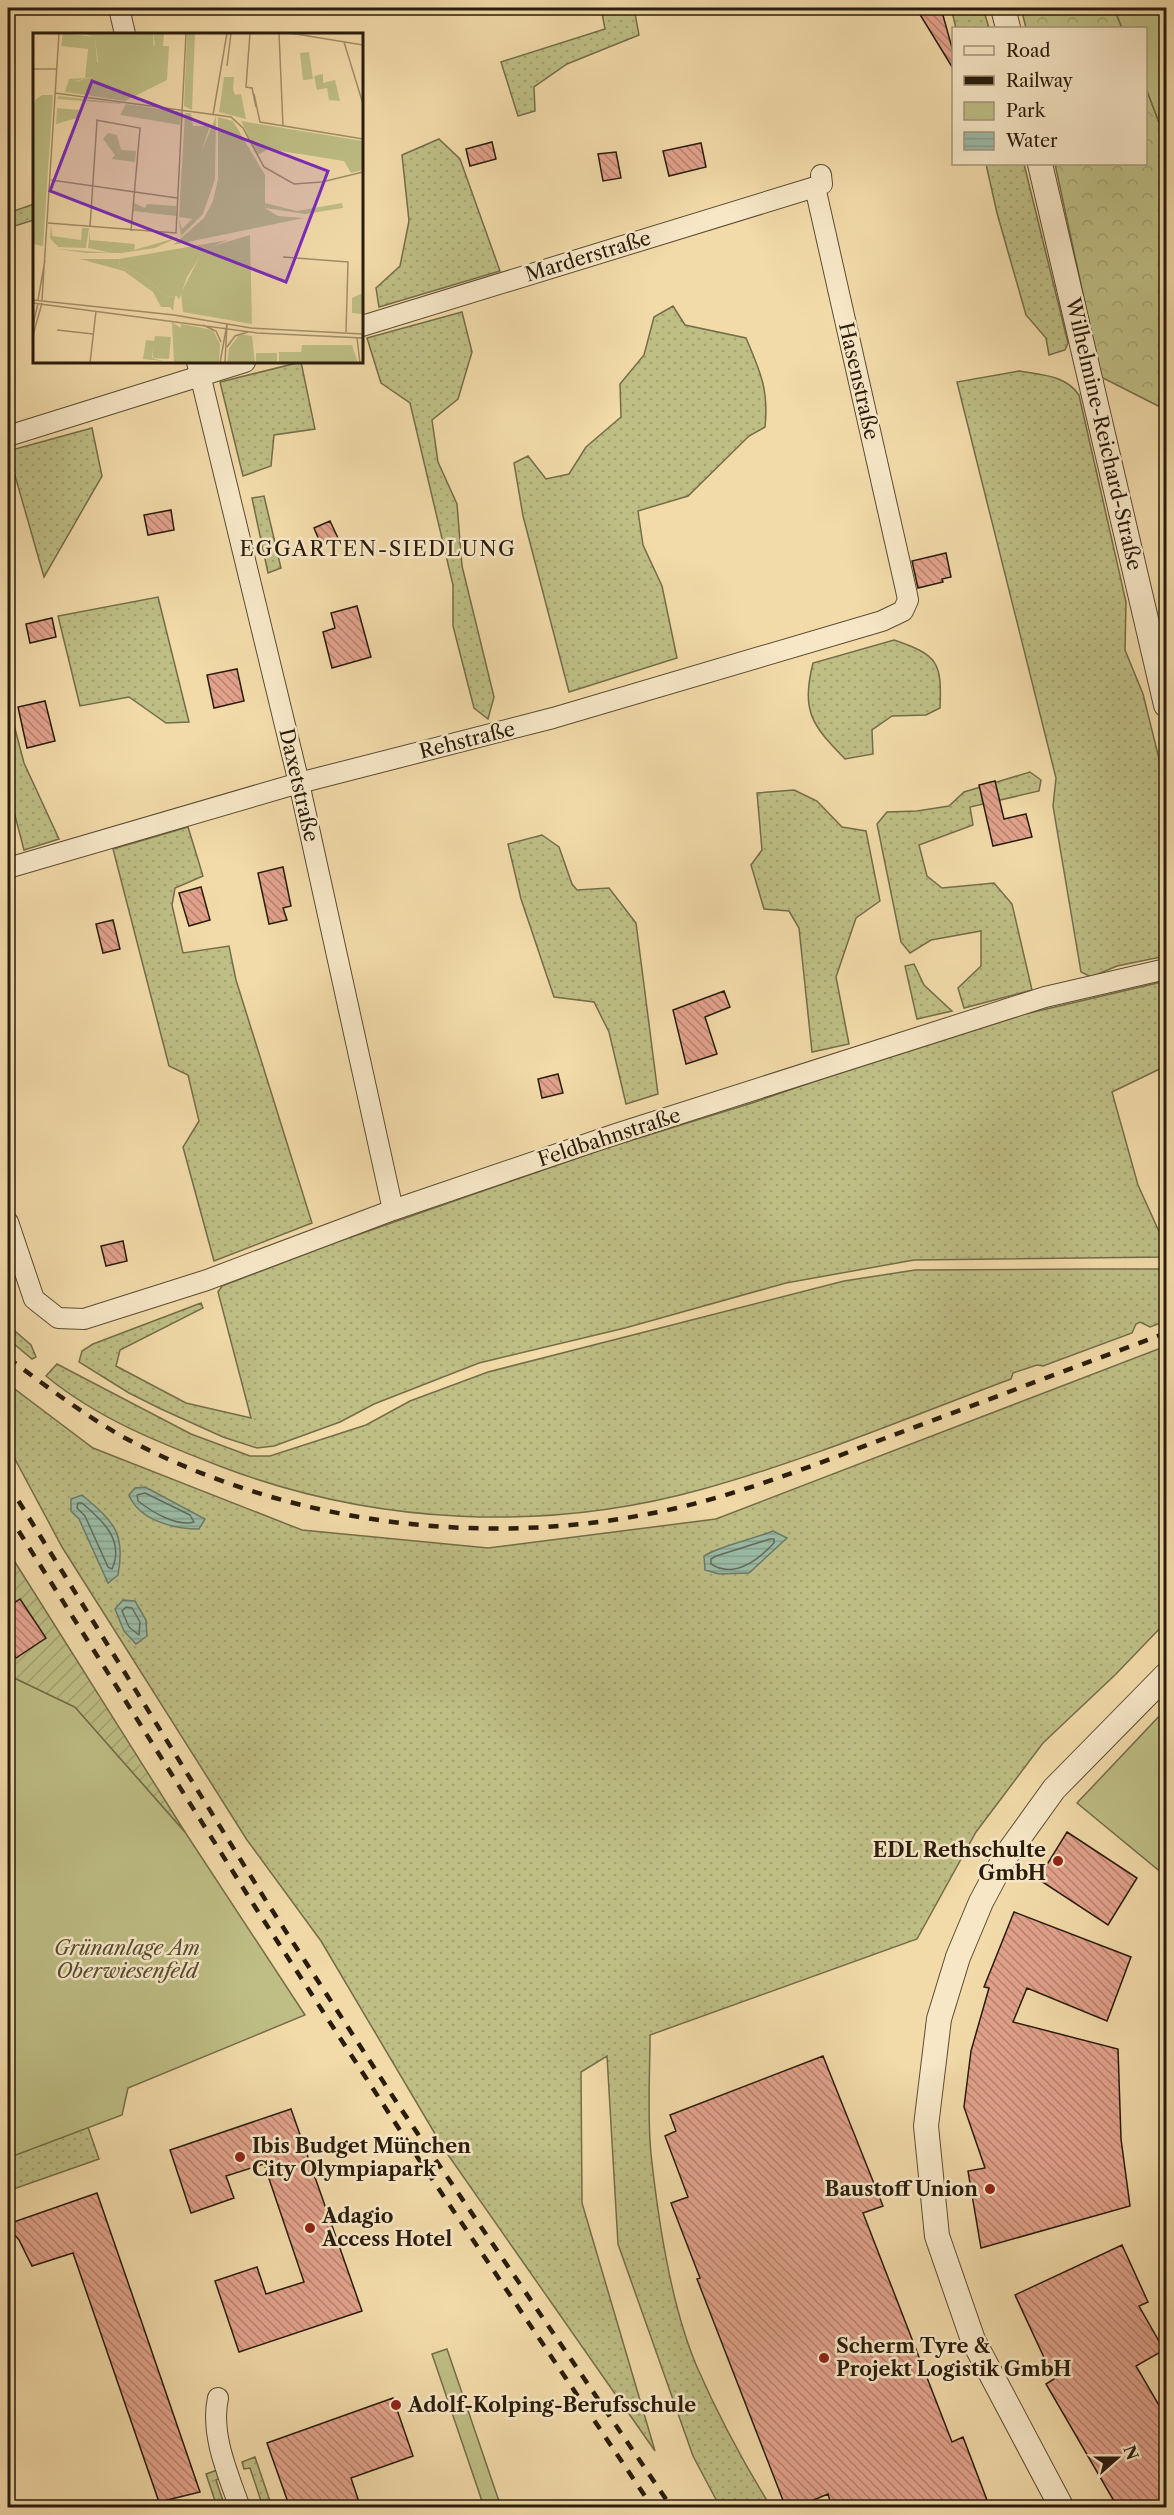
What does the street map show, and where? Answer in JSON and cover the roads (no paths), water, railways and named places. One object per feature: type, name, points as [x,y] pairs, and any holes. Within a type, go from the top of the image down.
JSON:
[{"type":"street","points":[[119,8],[125,33]]},
{"type":"street","points":[[1003,8],[1008,27]]},
{"type":"street","name":"Wilhelmine-Reichard-Straße","points":[[1040,165],[1167,705]]},
{"type":"street","name":"Marderstraße","points":[[363,326],[818,181]]},
{"type":"street","name":"Hasenstraße","points":[[818,181],[906,590]]},
{"type":"street","points":[[8,436],[199,368],[237,363]]},
{"type":"street","name":"Daxetstraße","points":[[199,368],[299,783],[393,1210]]},
{"type":"street","name":"Rehstraße","points":[[8,868],[299,783],[553,718],[882,621],[903,611],[908,600],[906,590]]},
{"type":"street","name":"Feldbahnstraße","points":[[8,1222],[34,1299],[58,1318],[84,1319],[196,1284],[393,1210],[616,1134],[1045,997],[1167,969]]},
{"type":"street","points":[[1062,2508],[973,2340],[937,2236],[926,2126],[939,2019],[957,1957],[981,1902],[1005,1857],[1054,1789],[1167,1675]]},
{"type":"street","points":[[218,2398],[214,2414],[223,2458],[240,2508]]},
{"type":"water","points":[[145,1487],[205,1519],[199,1529],[168,1525],[140,1511],[129,1495],[135,1488]]},
{"type":"water","points":[[82,1495],[109,1520],[118,1538],[120,1560],[118,1575],[108,1583],[79,1519],[71,1511],[71,1499]]},
{"type":"water","points":[[773,1531],[787,1538],[749,1573],[719,1574],[705,1570],[704,1556],[718,1549]]},
{"type":"water","points":[[123,1600],[135,1601],[146,1620],[147,1636],[136,1644],[124,1631],[115,1609]]},
{"type":"railway","points":[[8,1358],[80,1410],[125,1438],[186,1467],[249,1490],[314,1508],[380,1520],[447,1527],[515,1528],[582,1524],[648,1514],[708,1500],[825,1461],[1166,1333]]},
{"type":"railway","points":[[8,1484],[268,1904],[399,2106],[672,2508]]},
{"type":"railway","points":[[8,1514],[257,1910],[418,2158],[653,2508]]},
{"type":"place","name":"EDL Rethschulte GmbH","points":[[1058,1861]]},
{"type":"place","name":"Ibis Budget München City Olympiapark","points":[[240,2157]]},
{"type":"place","name":"Baustoff Union","points":[[990,2189]]},
{"type":"place","name":"Adagio Access Hotel","points":[[310,2228]]},
{"type":"place","name":"Scherm Tyre & Projekt Logistik GmbH","points":[[824,2358]]},
{"type":"place","name":"Adolf-Kolping-Berufsschule","points":[[396,2405]]},
{"type":"district","name":"EGGARTEN-SIEDLUNG","points":[[378,548]]},
{"type":"park label","name":"Grünanlage Am Oberwiesenfeld","points":[[127,1960]]}]
